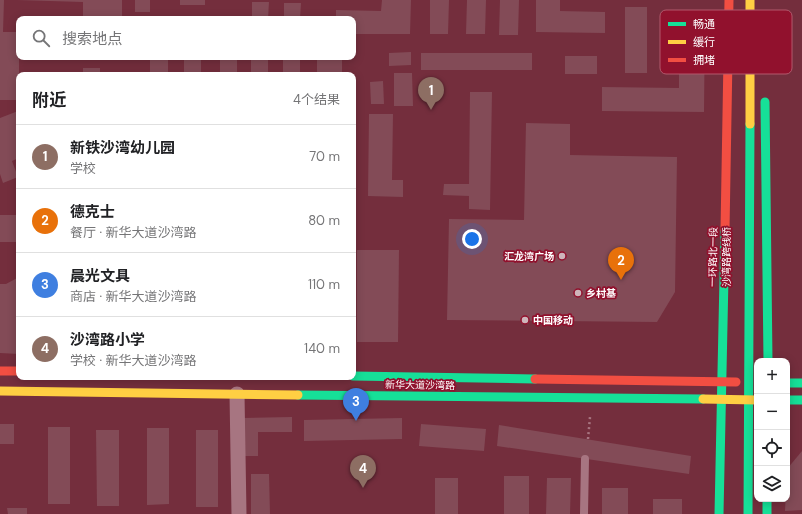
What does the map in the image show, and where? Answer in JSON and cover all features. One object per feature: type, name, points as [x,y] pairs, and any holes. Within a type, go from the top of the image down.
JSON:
[{"type":"main road","name":"一环路北一段","points":[[730,0],[730,10]]},
{"type":"main road","name":"一环路北一段","points":[[719,514],[720,400],[728,74]]},
{"type":"main road","points":[[748,514],[750,74]]},
{"type":"main road","points":[[765,94],[768,358]]},
{"type":"main road","points":[[0,371],[16,371]]},
{"type":"main road","points":[[736,372],[736,411]]},
{"type":"main road","name":"新华大道沙湾路","points":[[356,376],[754,382]]},
{"type":"main road","points":[[790,383],[802,383]]},
{"type":"main road","name":"新华大道沙湾路","points":[[0,391],[754,400]]},
{"type":"main road","points":[[790,400],[802,400]]},
{"type":"main road","points":[[767,502],[767,514]]},
{"type":"street","points":[[237,394],[239,514]]},
{"type":"lane","points":[[584,514],[585,459]]},
{"type":"path","points":[[588,439],[590,417]]},
{"type":"building","points":[[0,0],[4,0],[3,32],[16,32],[16,60],[19,60],[19,72],[16,72],[16,100],[0,100]]},
{"type":"building","points":[[17,0],[122,0],[122,16],[83,16],[83,2]]},
{"type":"building","points":[[135,0],[150,0],[150,12],[135,12]]},
{"type":"building","points":[[180,0],[205,0],[205,5],[180,5]]},
{"type":"building","points":[[382,0],[411,0],[410,34],[356,34],[356,16],[336,16],[336,10],[381,11]]},
{"type":"building","points":[[430,0],[449,0],[448,34],[430,34]]},
{"type":"building","points":[[467,0],[486,0],[485,34],[466,34]]},
{"type":"building","points":[[500,0],[519,0],[518,35],[499,35]]},
{"type":"building","points":[[536,0],[560,0],[560,11],[605,12],[605,33],[536,32]]},
{"type":"building","points":[[252,2],[269,2],[268,16],[252,16]]},
{"type":"building","points":[[284,3],[301,3],[300,16],[284,16]]},
{"type":"building","points":[[625,7],[647,7],[647,73],[625,73]]},
{"type":"building","points":[[411,52],[411,65],[389,66],[389,53]]},
{"type":"building","points":[[421,53],[532,53],[532,70],[421,70]]},
{"type":"building","points":[[565,56],[597,56],[597,74],[565,74]]},
{"type":"building","points":[[150,60],[168,60],[168,72],[150,72]]},
{"type":"building","points":[[184,60],[201,60],[201,72],[184,72]]},
{"type":"building","points":[[220,60],[237,60],[237,72],[220,72]]},
{"type":"building","points":[[251,60],[268,60],[268,72],[251,72]]},
{"type":"building","points":[[283,60],[300,60],[300,72],[283,72]]},
{"type":"building","points":[[317,60],[342,60],[342,72],[317,72]]},
{"type":"building","points":[[83,68],[100,68],[100,72],[83,72]]},
{"type":"building","points":[[394,73],[412,73],[413,106],[394,106]]},
{"type":"building","points":[[679,74],[704,74],[704,112],[602,111],[602,87],[679,88]]},
{"type":"building","points":[[383,81],[384,104],[371,104],[370,82]]},
{"type":"building","points":[[470,92],[492,92],[490,210],[469,209],[469,196],[443,195],[444,184],[469,184]]},
{"type":"building","points":[[16,112],[16,159],[12,161],[16,172],[16,178],[3,183],[0,174],[0,118]]},
{"type":"building","points":[[369,114],[393,114],[392,180],[403,180],[403,197],[368,196]]},
{"type":"building","name":"汇龙湾广场","points":[[526,123],[570,124],[570,155],[677,157],[675,292],[657,322],[447,320],[449,219],[524,220]]},
{"type":"building","points":[[0,215],[16,215],[16,242],[0,242]]},
{"type":"building","points":[[357,250],[399,250],[398,342],[357,342]]},
{"type":"building","points":[[16,279],[16,354],[0,353],[0,284],[6,284]]},
{"type":"building","points":[[292,417],[292,432],[258,432],[258,456],[243,456],[242,418]]},
{"type":"building","points":[[402,418],[402,439],[304,441],[304,420]]},
{"type":"building","points":[[0,424],[14,424],[14,444],[0,444]]},
{"type":"building","points":[[421,424],[486,429],[484,451],[419,446]]},
{"type":"building","points":[[499,425],[691,456],[689,474],[497,446]]},
{"type":"building","points":[[48,427],[70,427],[70,504],[48,504]]},
{"type":"building","points":[[147,428],[169,428],[169,504],[147,505]]},
{"type":"building","points":[[96,430],[119,430],[119,506],[97,506]]},
{"type":"building","points":[[196,430],[218,430],[218,507],[196,507]]},
{"type":"building","points":[[802,451],[802,510],[785,511],[785,502],[790,502],[790,465]]},
{"type":"building","points":[[251,474],[269,474],[270,514],[251,514]]},
{"type":"building","points":[[504,476],[529,476],[529,514],[504,514]]},
{"type":"building","points":[[435,478],[458,478],[458,514],[435,514]]},
{"type":"building","points":[[547,478],[571,478],[570,514],[546,514]]},
{"type":"building","points":[[602,488],[628,488],[628,514],[602,514]]},
{"type":"building","points":[[653,499],[682,499],[682,514],[653,514]]},
{"type":"building","points":[[7,508],[27,508],[27,514],[8,514]]},
{"type":"traffic: fast","points":[[765,102],[768,358]]},
{"type":"traffic: fast","points":[[748,514],[750,124]]},
{"type":"traffic: fast","points":[[719,514],[725,230]]},
{"type":"traffic: fast","points":[[356,376],[535,379]]},
{"type":"traffic: fast","points":[[790,383],[802,383]]},
{"type":"traffic: fast","points":[[298,395],[703,399]]},
{"type":"traffic: fast","points":[[790,400],[802,400]]},
{"type":"traffic: fast","points":[[767,502],[767,514]]},
{"type":"traffic: slow","points":[[750,0],[750,10]]},
{"type":"traffic: slow","points":[[750,74],[750,124]]},
{"type":"traffic: slow","points":[[0,391],[298,395]]},
{"type":"traffic: slow","points":[[703,399],[754,400]]},
{"type":"traffic: jam","points":[[729,0],[729,10]]},
{"type":"traffic: jam","points":[[725,230],[728,74]]},
{"type":"traffic: jam","points":[[0,371],[16,371]]},
{"type":"traffic: jam","points":[[535,379],[736,382]]},
{"type":"place","name":"新铁沙湾幼儿园","points":[[431,110]]},
{"type":"place","name":"汇龙湾广场","points":[[562,256]]},
{"type":"place","name":"德克士","points":[[621,280]]},
{"type":"place","name":"乡村基","points":[[578,293]]},
{"type":"place","name":"中国移动","points":[[525,320]]},
{"type":"place","name":"晨光文具","points":[[356,421]]},
{"type":"place","name":"沙湾路小学","points":[[363,488]]}]
